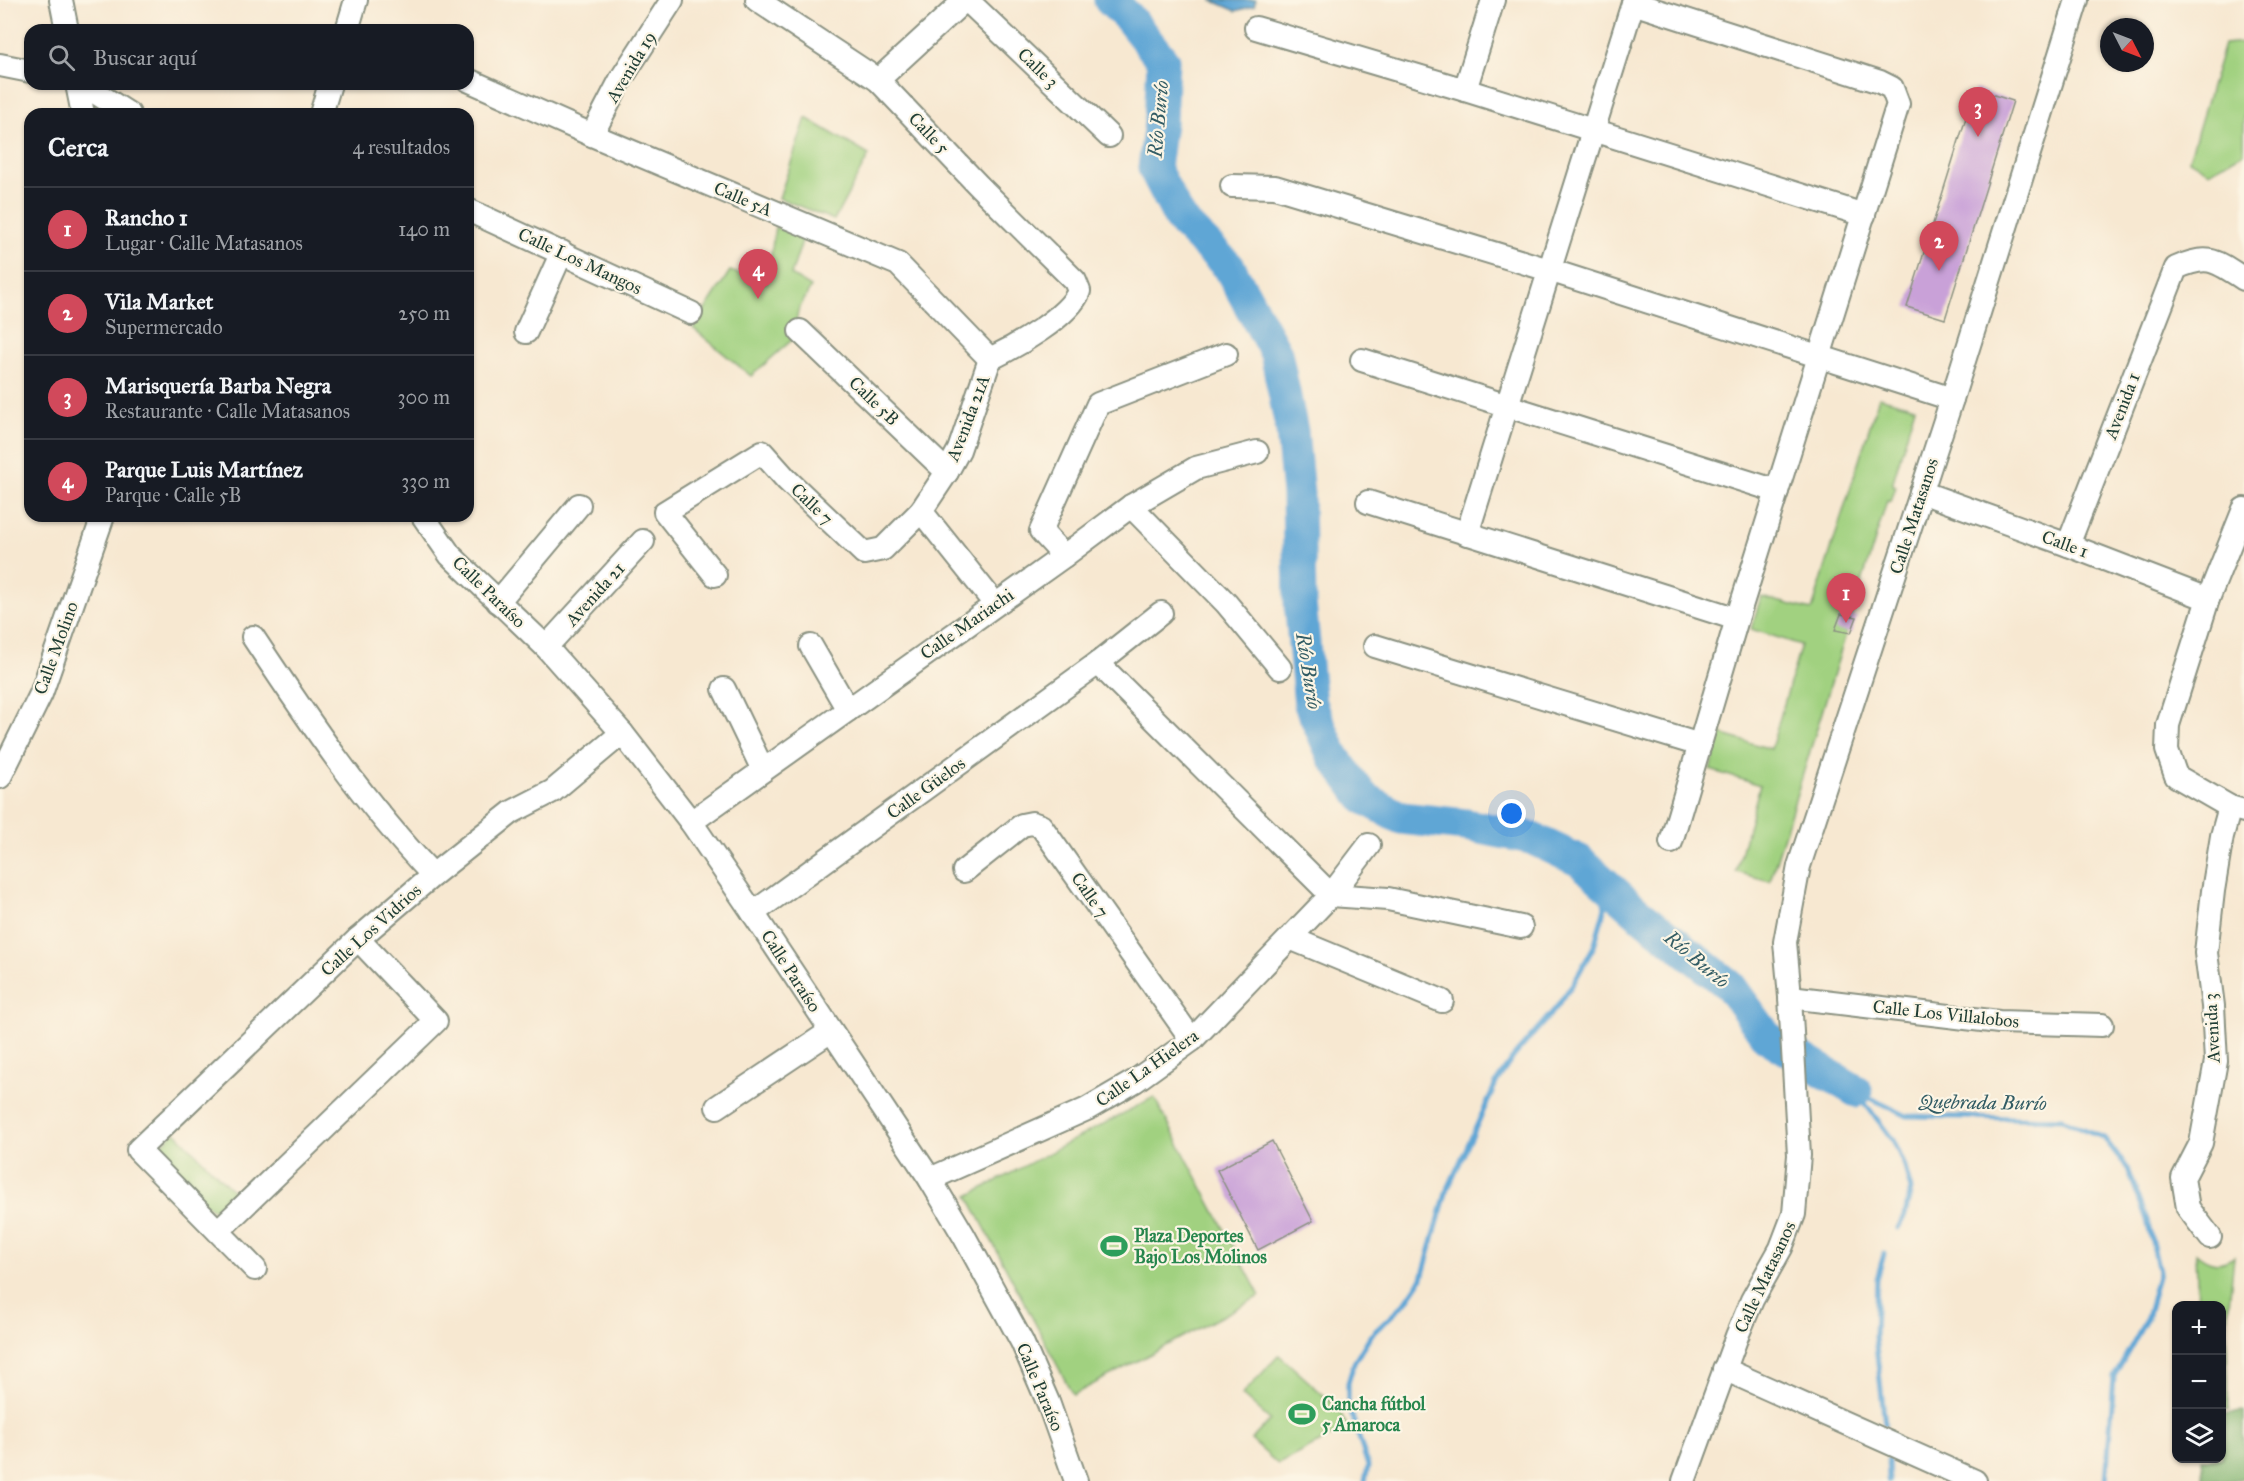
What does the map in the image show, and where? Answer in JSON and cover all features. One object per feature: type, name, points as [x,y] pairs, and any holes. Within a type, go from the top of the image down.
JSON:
[{"type":"street","points":[[62,0],[66,24]]},
{"type":"street","points":[[352,24],[356,0]]},
{"type":"street","name":"Avenida 19","points":[[592,135],[621,79],[672,0]]},
{"type":"street","name":"Calle 5","points":[[757,0],[879,80],[980,187],[1075,281],[1079,291]]},
{"type":"street","points":[[879,80],[966,0]]},
{"type":"street","name":"Calle 3","points":[[966,0],[1109,136]]},
{"type":"street","points":[[1465,90],[1493,0]]},
{"type":"street","name":"Calle Matasanos","points":[[1684,1481],[1752,1300],[1781,1248],[1794,1214],[1799,1155],[1785,942],[1799,866],[1952,399],[2077,0]]},
{"type":"street","points":[[1467,534],[1633,1],[1880,82],[1892,88],[1898,104],[1897,113],[1737,619],[1671,842]]},
{"type":"street","points":[[1256,28],[1465,90],[1864,214]]},
{"type":"street","points":[[0,65],[24,70]]},
{"type":"street","name":"Calle 5A","points":[[474,83],[898,264],[990,359]]},
{"type":"street","points":[[78,90],[82,108]]},
{"type":"street","points":[[91,90],[120,108]]},
{"type":"street","points":[[323,108],[328,90]]},
{"type":"street","points":[[1232,186],[1275,187],[1549,270],[1952,399]]},
{"type":"street","name":"Calle Los Mangos","points":[[474,213],[691,313]]},
{"type":"street","points":[[526,332],[562,252]]},
{"type":"street","name":"Avenida 1","points":[[2068,545],[2176,268],[2194,260],[2215,261],[2244,279]]},
{"type":"street","name":"Avenida 21A","points":[[864,553],[883,549],[921,511],[947,472],[959,450],[990,359],[1030,336],[1075,302],[1079,291]]},
{"type":"street","name":"Calle 5B","points":[[800,331],[947,472]]},
{"type":"street","points":[[1064,556],[1041,531],[1098,404],[1226,354]]},
{"type":"street","points":[[1362,360],[1777,491]]},
{"type":"street","name":"Calle 7","points":[[715,575],[665,512],[762,452],[787,480],[864,553]]},
{"type":"street","name":"Calle Mariachi","points":[[691,822],[1131,506],[1196,468],[1257,452]]},
{"type":"street","name":"Calle 1","points":[[1921,492],[2208,599]]},
{"type":"street","points":[[1368,502],[1737,619]]},
{"type":"street","points":[[498,602],[579,505]]},
{"type":"street","points":[[1131,506],[1226,603],[1280,668]]},
{"type":"street","points":[[2237,809],[2176,776],[2167,750],[2168,725],[2208,599],[2244,509]]},
{"type":"street","points":[[921,511],[995,604]]},
{"type":"street","name":"Calle Molino","points":[[0,777],[41,694],[101,522]]},
{"type":"street","name":"Calle Paraíso","points":[[427,522],[450,555],[546,647],[622,733],[691,822],[753,913],[930,1179],[964,1236],[1022,1342],[1048,1402],[1076,1481]]},
{"type":"street","name":"Avenida 21","points":[[546,647],[643,541]]},
{"type":"street","name":"Calle Güelos","points":[[753,913],[1098,663],[1161,614]]},
{"type":"street","points":[[253,638],[314,730],[410,850],[433,875]]},
{"type":"street","points":[[811,646],[848,710]]},
{"type":"street","points":[[1376,646],[1701,745]]},
{"type":"street","points":[[1098,663],[1330,895],[1388,899],[1521,927]]},
{"type":"street","points":[[724,689],[763,770]]},
{"type":"street","name":"Calle Los Vidrios","points":[[218,1231],[138,1150],[358,939],[512,812],[553,791],[622,733]]},
{"type":"street","name":"Avenida 3","points":[[2210,1237],[2188,1208],[2183,1178],[2201,1143],[2216,1061],[2213,1006],[2206,952],[2222,836],[2237,809]]},
{"type":"street","name":"Calle 7","points":[[964,871],[1022,825],[1032,823],[1041,826],[1192,1040]]},
{"type":"street","name":"Calle La Hielera","points":[[930,1179],[1087,1109],[1135,1081],[1192,1040],[1330,895],[1369,845]]},
{"type":"street","points":[[1290,938],[1442,1001]]},
{"type":"street","points":[[255,1269],[218,1231],[436,1021],[358,939]]},
{"type":"street","name":"Calle Los Villalobos","points":[[1790,997],[1999,1022],[2102,1025]]},
{"type":"street","points":[[717,1107],[831,1031]]},
{"type":"street","points":[[1724,1370],[1975,1481]]},
{"type":"green space","points":[[2244,42],[2244,153],[2209,172],[2189,160],[2224,44]]},
{"type":"green space","points":[[806,118],[869,155],[834,220],[779,198]]},
{"type":"green space","points":[[775,227],[803,238],[791,275],[811,287],[798,311],[793,339],[751,376],[693,328],[730,271],[767,283]]},
{"type":"green space","points":[[1879,397],[1915,407],[1892,485],[1896,486],[1891,502],[1887,501],[1770,881],[1736,872],[1760,785],[1710,770],[1720,734],[1771,749],[1801,645],[1751,629],[1761,597],[1812,610]]},
{"type":"green space","name":"Plaza Deportes Bajo Los Molinos","points":[[1154,1097],[1260,1296],[1073,1395],[968,1196]]},
{"type":"green space","points":[[175,1132],[239,1197],[228,1207],[220,1211],[207,1206],[160,1159],[159,1147]]},
{"type":"green space","points":[[2196,1253],[2205,1260],[2219,1263],[2234,1257],[2226,1332],[2226,1301],[2198,1301]]},
{"type":"green space","points":[[2226,1332],[2229,1409],[2226,1409]]},
{"type":"green space","name":"Cancha fútbol 5 Amaroca","points":[[1279,1355],[1338,1408],[1348,1428],[1278,1464],[1251,1440],[1270,1420],[1242,1395]]},
{"type":"green space","points":[[2244,1412],[2244,1478],[2229,1481],[2204,1481],[2202,1463],[2226,1463],[2226,1414]]},
{"type":"water","points":[[1211,0],[1256,0],[1254,6],[1236,11]]},
{"type":"building","points":[[1975,89],[2013,101],[1945,319],[1907,307]]},
{"type":"building","points":[[1841,614],[1857,617],[1851,633],[1835,630]]},
{"type":"building","points":[[1272,1141],[1313,1221],[1258,1250],[1217,1170]]},
{"type":"waterway","name":"Río Burío","points":[[1110,0],[1129,18],[1163,61],[1160,123],[1154,168],[1180,219],[1229,267],[1276,353],[1292,431],[1298,494],[1300,602],[1310,704],[1333,756],[1363,797],[1401,818],[1466,825],[1531,838],[1580,861],[1636,911],[1730,986],[1767,1037],[1856,1091]]},
{"type":"waterway","points":[[1365,1481],[1368,1466],[1348,1403],[1348,1383],[1354,1363],[1370,1336],[1405,1303],[1422,1278],[1446,1193],[1497,1081],[1514,1056],[1556,1008],[1594,946],[1605,908],[1600,879]]},
{"type":"waterway","name":"Quebrada Burío","points":[[1856,1091],[1907,1116],[2062,1119],[2104,1138],[2128,1169],[2147,1220],[2159,1272],[2147,1318],[2114,1377],[2106,1481]]},
{"type":"waterway","points":[[1857,1093],[1893,1140],[1904,1164],[1911,1189],[1905,1215],[1898,1228]]},
{"type":"waterway","points":[[1884,1254],[1877,1279],[1875,1337],[1885,1424]]},
{"type":"waterway","points":[[1888,1460],[1889,1481]]},
{"type":"place","name":"Marisquería Barba Negra","points":[[1978,137]]},
{"type":"place","name":"Vila Market","points":[[1939,271]]},
{"type":"place","name":"Parque Luis Martínez","points":[[758,299]]},
{"type":"place","name":"Rancho 1","points":[[1846,623]]},
{"type":"place","name":"Plaza Deportes Bajo Los Molinos","points":[[1114,1246]]},
{"type":"place","name":"Cancha fútbol 5 Amaroca","points":[[1302,1414]]}]
